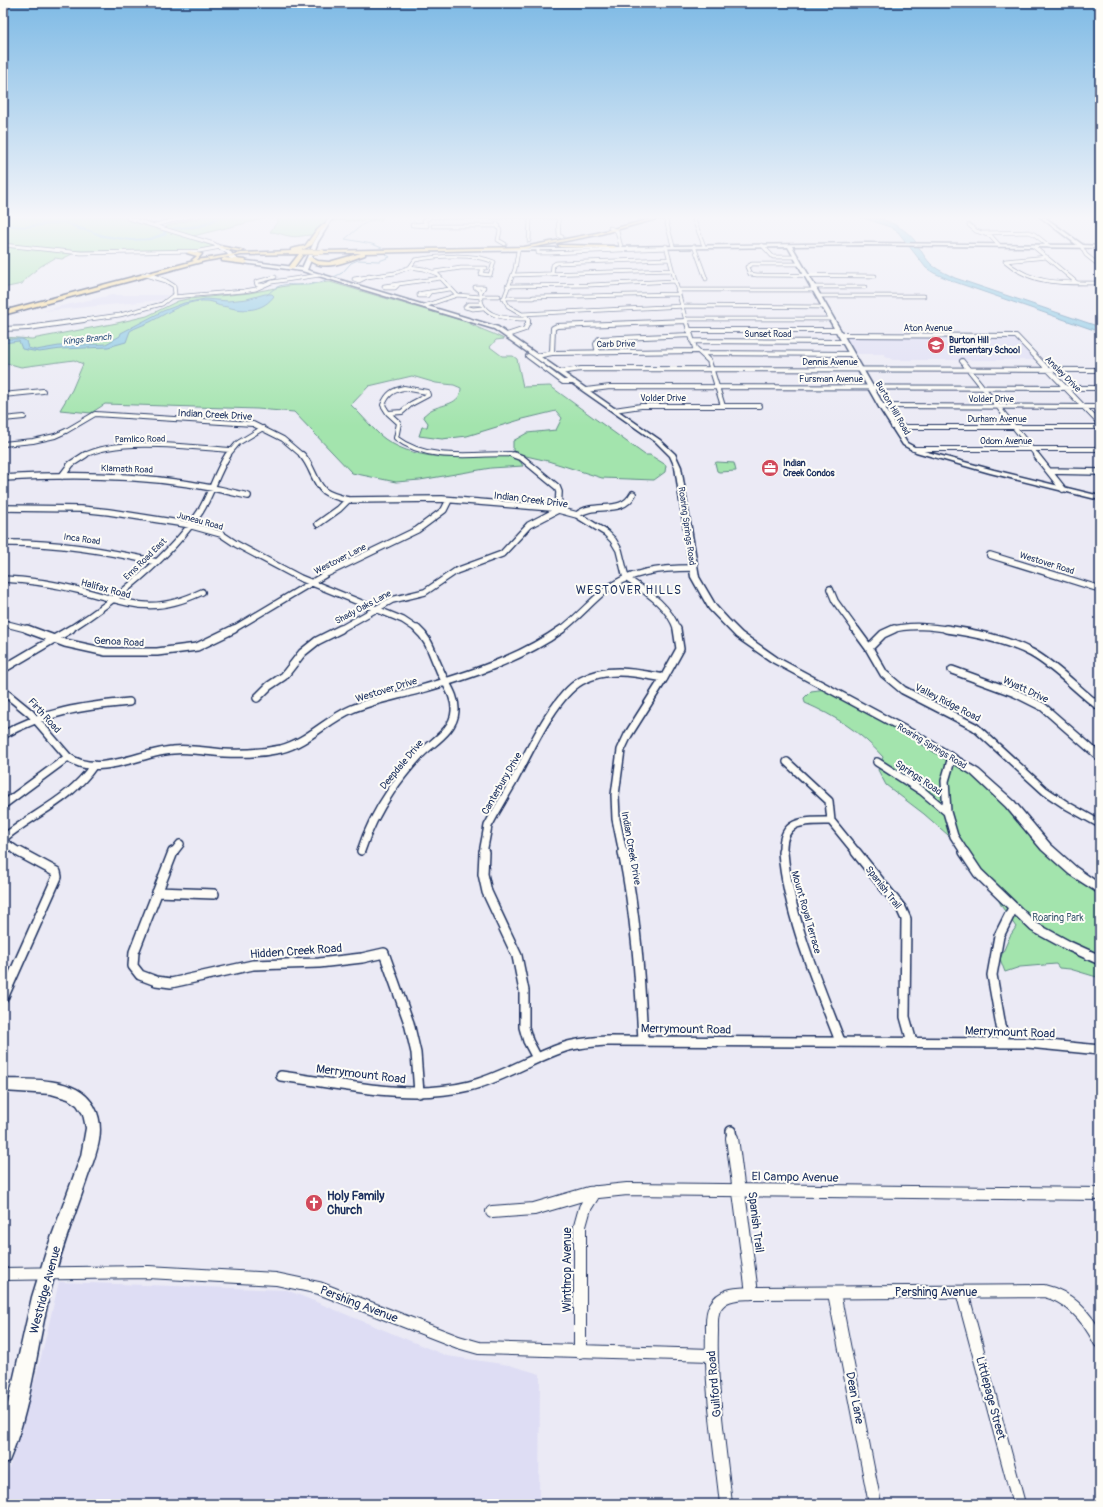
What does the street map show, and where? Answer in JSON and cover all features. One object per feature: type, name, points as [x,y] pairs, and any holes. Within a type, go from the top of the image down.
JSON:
[{"type":"main road","points":[[3,311],[94,286]]},
{"type":"main road","points":[[81,292],[80,291],[82,290],[95,286]]},
{"type":"main road","points":[[3,311],[29,306],[101,286]]},
{"type":"main road","points":[[29,306],[69,293]]},
{"type":"street","points":[[173,297],[175,294],[174,286]]},
{"type":"street","points":[[3,329],[28,328],[120,315],[157,306],[173,297],[244,291],[256,289],[261,286]]},
{"type":"street","name":"Roaring Springs Road","points":[[357,286],[483,324],[507,335],[664,446],[676,461],[683,494],[693,568],[699,587],[712,607],[739,634],[775,660],[917,736],[975,772],[1010,804],[1046,847],[1069,867],[1100,890]]},
{"type":"street","points":[[503,298],[507,286]]},
{"type":"street","points":[[676,286],[692,341],[696,351],[709,361],[723,406]]},
{"type":"street","points":[[503,298],[614,296],[678,292],[865,287]]},
{"type":"street","points":[[430,292],[450,288],[458,296]]},
{"type":"street","name":"Burton Hill Road","points":[[814,288],[902,442],[913,448],[999,474],[1100,498]]},
{"type":"street","points":[[481,295],[482,306],[488,312],[512,319],[513,322],[518,323],[521,322],[521,319],[527,319]]},
{"type":"street","points":[[425,307],[458,296],[499,296]]},
{"type":"street","points":[[818,296],[924,296]]},
{"type":"street","points":[[503,298],[508,305],[527,319],[528,326],[525,329],[507,335]]},
{"type":"street","points":[[522,314],[682,306],[824,307]]},
{"type":"street","points":[[552,353],[552,328],[557,326],[686,320],[831,319]]},
{"type":"street","name":"Aton Avenue","points":[[688,330],[841,336],[1016,336]]},
{"type":"street","points":[[598,352],[596,344],[599,339],[690,335]]},
{"type":"street","name":"Sunset Road","points":[[692,341],[841,336]]},
{"type":"street","name":"Ansley Drive","points":[[1016,336],[1100,424]]},
{"type":"street","name":"Carb Drive","points":[[537,356],[552,353],[696,351]]},
{"type":"street","points":[[701,354],[851,354]]},
{"type":"street","points":[[528,356],[563,382],[574,382]]},
{"type":"street","points":[[962,361],[1063,489]]},
{"type":"street","name":"Dennis Avenue","points":[[560,372],[582,369],[1100,370]]},
{"type":"street","name":"Fursman Avenue","points":[[586,390],[602,387],[1100,388]]},
{"type":"street","points":[[388,413],[402,412],[411,404],[427,398],[429,394],[427,392],[415,389],[394,390],[386,397],[384,405],[388,413],[399,423],[396,438],[401,443],[409,447],[440,454],[510,454],[519,456],[557,487],[558,510]]},
{"type":"street","points":[[3,395],[43,391]]},
{"type":"street","name":"Volder Drive","points":[[614,410],[641,406],[760,406]]},
{"type":"street","name":"Volder Drive","points":[[881,406],[1100,407]]},
{"type":"street","name":"Indian Creek Drive","points":[[3,444],[54,436],[69,430],[86,418],[95,414],[164,420],[247,423],[263,428],[283,439],[307,460],[323,490],[333,496],[348,500],[363,501],[400,499],[450,500],[558,510],[577,515],[606,532],[619,550],[626,578],[649,594],[665,609],[675,623],[679,635],[680,649],[664,678],[628,735],[621,750],[615,795],[616,819],[630,885],[643,1041]]},
{"type":"street","points":[[3,419],[24,417]]},
{"type":"street","name":"Durham Avenue","points":[[893,427],[1100,427]]},
{"type":"street","name":"Ems Road East","points":[[3,669],[55,639],[114,600],[157,562],[190,526],[203,507],[230,450],[242,438],[263,428]]},
{"type":"street","name":"Pamlico Road","points":[[62,476],[68,466],[79,458],[98,450],[116,447],[169,447],[230,450]]},
{"type":"street","name":"Odom Avenue","points":[[913,448],[1100,449]]},
{"type":"street","points":[[1049,471],[1100,472]]},
{"type":"street","name":"Klamath Road","points":[[3,478],[62,476],[159,478],[213,486],[248,496]]},
{"type":"street","points":[[577,515],[589,508],[620,506],[630,501],[633,494]]},
{"type":"street","points":[[318,524],[335,512],[348,500]]},
{"type":"street","name":"Westover Lane","points":[[233,630],[326,574],[417,530],[433,520],[444,510],[450,500]]},
{"type":"street","name":"Juneau Road","points":[[3,508],[81,509],[147,517],[220,534],[236,544],[312,583],[376,609]]},
{"type":"street","name":"Shady Oaks Lane","points":[[257,698],[269,686],[284,676],[307,648],[317,641],[392,600],[425,592],[456,571],[502,554],[526,527],[558,510]]},
{"type":"street","name":"Inca Road","points":[[3,543],[47,544],[100,551],[157,562]]},
{"type":"street","name":"Westover Road","points":[[990,555],[1100,589]]},
{"type":"street","name":"Westover Drive","points":[[68,757],[85,764],[110,765],[151,753],[170,750],[184,749],[255,754],[272,751],[301,742],[334,718],[349,710],[447,681],[491,666],[550,638],[575,619],[608,588],[637,573],[662,568],[693,568]]},
{"type":"street","name":"Halifax Road","points":[[3,579],[34,582],[89,592],[136,606],[162,606],[181,602],[202,592]]},
{"type":"street","name":"Valley Ridge Road","points":[[830,589],[835,601],[869,648],[884,674],[904,690],[975,727],[1024,774],[1066,805],[1100,824]]},
{"type":"street","name":"Deepdale Drive","points":[[361,851],[366,835],[381,804],[417,758],[450,725],[455,712],[454,701],[447,681],[441,675],[430,641],[415,626],[376,609]]},
{"type":"street","name":"Genoa Road","points":[[3,623],[87,649],[106,652],[157,652],[197,647],[233,630]]},
{"type":"street","points":[[869,648],[888,631],[901,628],[939,628],[986,637],[1014,645],[1033,654],[1100,707]]},
{"type":"street","name":"Wyatt Drive","points":[[952,670],[1015,693],[1043,706],[1100,757]]},
{"type":"street","name":"Canterbury Drive","points":[[537,1058],[525,1034],[524,992],[519,963],[508,933],[490,900],[486,886],[484,873],[485,840],[488,826],[543,728],[565,694],[573,685],[594,675],[610,671],[630,671],[664,678]]},
{"type":"street","name":"Firth Road","points":[[3,691],[25,707],[68,757]]},
{"type":"street","points":[[3,735],[35,719],[59,711],[85,706],[129,702]]},
{"type":"street","points":[[3,805],[68,757]]},
{"type":"street","name":"Springs Road","points":[[952,757],[945,781],[948,812],[954,836],[978,874],[1034,927],[1069,946],[1100,960]]},
{"type":"street","points":[[786,762],[829,801],[831,821]]},
{"type":"street","name":"Springs Road","points":[[877,762],[925,792],[948,812]]},
{"type":"street","points":[[3,998],[57,877],[56,872],[30,859],[5,843],[6,838],[31,818],[60,801],[73,791],[94,765]]},
{"type":"street","name":"Mount Royal Terrace","points":[[831,821],[802,823],[789,827],[786,830],[782,845],[784,867],[804,946],[840,1041]]},
{"type":"street","name":"Spanish Trail","points":[[831,821],[901,908],[906,919],[905,1016],[912,1042]]},
{"type":"street","name":"Hidden Creek Road","points":[[180,844],[173,852],[140,933],[132,960],[133,968],[136,972],[150,980],[171,984],[252,965],[319,963],[355,959],[384,953],[409,1023],[416,1053],[419,1093]]},
{"type":"street","points":[[157,892],[214,894]]},
{"type":"street","points":[[1004,1043],[992,975],[999,936],[1013,908]]},
{"type":"street","name":"Merrymount Road","points":[[281,1076],[401,1092],[436,1092],[470,1086],[486,1081],[537,1058],[577,1044],[594,1042],[840,1041],[1028,1043],[1100,1050]]},
{"type":"street","name":"Westridge Avenue","points":[[3,1085],[51,1088],[64,1091],[76,1096],[86,1105],[93,1120],[92,1137],[46,1274],[15,1416],[3,1455]]},
{"type":"street","name":"Spanish Trail","points":[[731,1131],[752,1293]]},
{"type":"street","name":"El Campo Avenue","points":[[492,1212],[534,1209],[595,1192],[627,1189],[1100,1194]]},
{"type":"street","name":"Winthrop Avenue","points":[[580,1352],[580,1226],[583,1209],[587,1201],[595,1192]]},
{"type":"street","name":"Pershing Avenue","points":[[3,1274],[148,1272],[276,1279],[319,1288],[458,1342],[479,1348],[711,1355]]},
{"type":"street","name":"Pershing Avenue","points":[[752,1293],[1044,1291],[1056,1293],[1072,1303],[1100,1339]]},
{"type":"street","name":"Littlepage Street","points":[[962,1292],[1019,1504]]},
{"type":"street","name":"Guilford Road","points":[[726,1504],[711,1355],[712,1318],[714,1308],[722,1298],[728,1295],[752,1293]]},
{"type":"street","name":"Dean Lane","points":[[834,1293],[875,1504]]},
{"type":"shaded area","points":[[112,295],[168,295],[162,300],[44,311],[61,306]]},
{"type":"shaded area","name":"Burton Hill Elementary School","points":[[845,337],[1014,337],[1036,360],[892,360],[891,358],[887,358],[884,354],[855,354]]},
{"type":"shaded area","points":[[59,1282],[287,1290],[447,1356],[509,1365],[540,1374],[539,1504],[3,1504],[3,1487],[18,1441],[41,1357]]},
{"type":"green space","points":[[284,286],[345,286],[467,322],[504,339],[496,340],[490,347],[502,356],[513,356],[517,359],[523,387],[550,386],[645,455],[650,455],[666,465],[665,472],[654,480],[602,478],[548,461],[513,453],[513,441],[527,433],[556,430],[562,418],[556,411],[523,419],[467,436],[442,439],[419,436],[422,427],[427,427],[428,423],[423,416],[430,410],[454,401],[458,398],[461,388],[454,385],[436,383],[412,376],[369,386],[351,405],[385,439],[399,447],[429,456],[462,457],[510,455],[518,458],[523,466],[491,468],[420,480],[396,482],[352,473],[294,412],[257,409],[105,404],[91,413],[60,410],[72,390],[83,364],[74,360],[21,367],[3,362],[3,337],[32,339],[147,316],[178,301],[249,293]]},
{"type":"green space","points":[[715,463],[734,463],[736,471],[719,472],[717,471]]},
{"type":"green space","name":"Roaring Park","points":[[827,689],[929,745],[975,776],[1001,800],[1074,876],[1100,895],[1100,978],[1070,969],[1059,968],[1056,964],[1020,967],[1005,972],[1000,959],[1010,936],[1016,927],[1002,907],[994,891],[956,842],[924,814],[886,785],[878,770],[883,757],[875,748],[857,732],[837,719],[805,703],[804,698],[811,691]]},
{"type":"water","points":[[968,286],[980,286],[1100,327],[1100,332]]},
{"type":"water","points":[[265,294],[272,294],[274,296],[270,301],[260,307],[249,310],[221,306],[207,301],[190,303],[173,309],[130,331],[126,342],[108,347],[61,349],[39,352],[22,349],[19,341],[3,343],[3,339],[22,339],[26,341],[28,348],[36,350],[59,346],[106,344],[120,336],[121,333],[163,311],[184,303],[205,299],[228,301],[247,299]]},
{"type":"waterway","name":"Kings Branch","points":[[267,295],[272,290],[280,286]]},
{"type":"waterway","name":"Kings Branch","points":[[3,363],[7,366],[3,369]]},
{"type":"place","name":"Burton Hill Elementary School","points":[[936,345]]},
{"type":"place","name":"Indian Creek Condos","points":[[770,468]]},
{"type":"place","name":"Holy Family Church","points":[[314,1203]]},
{"type":"district","name":"WESTOVER HILLS","points":[[629,590]]}]
